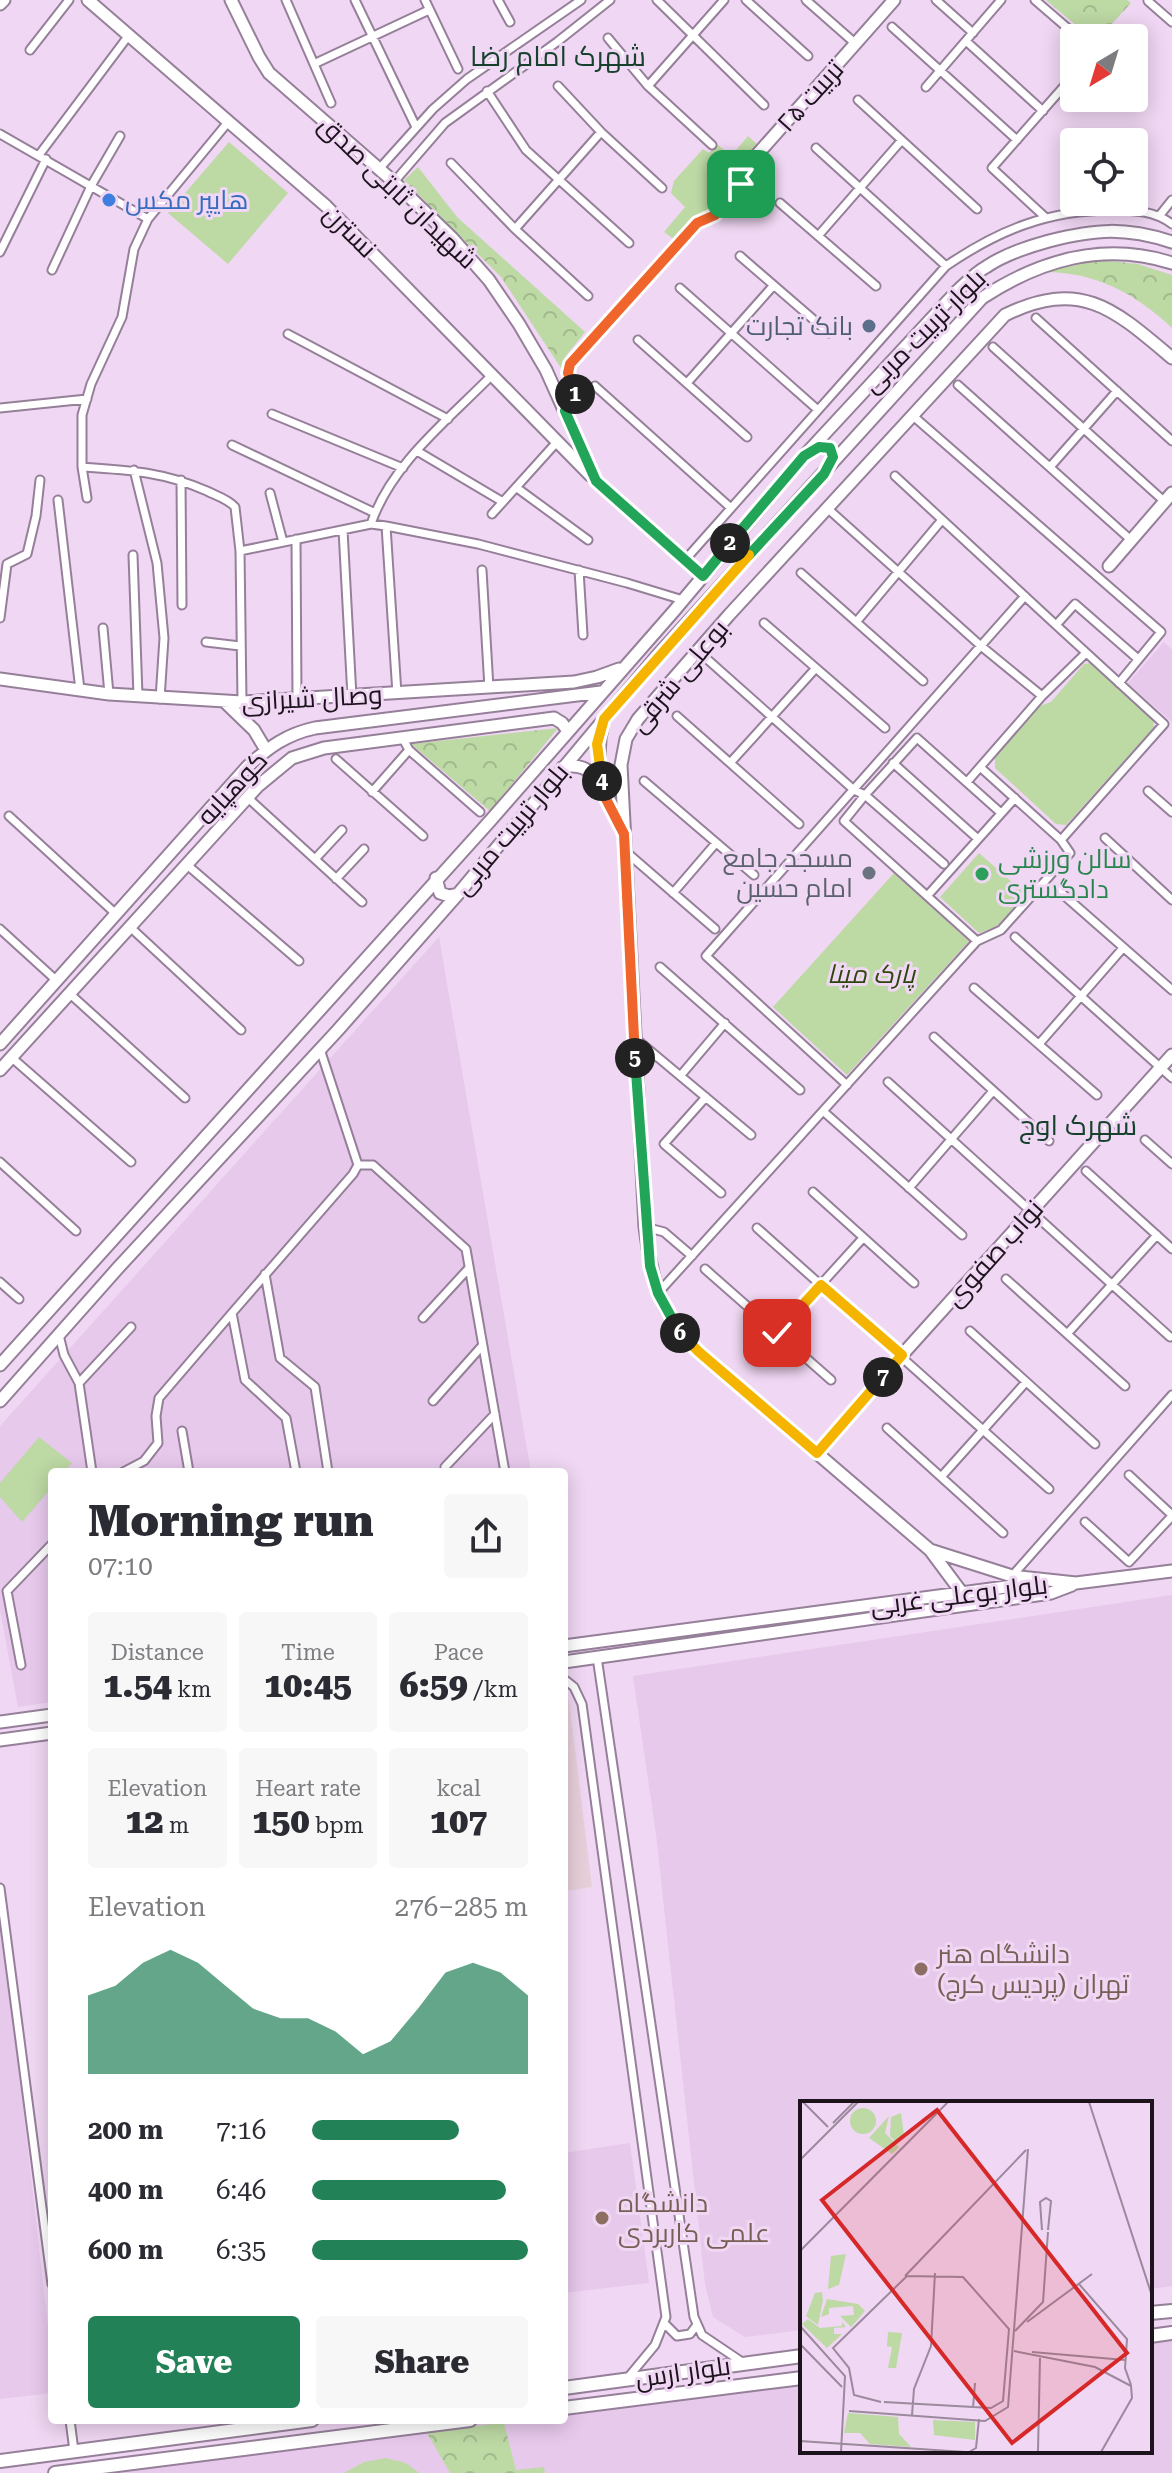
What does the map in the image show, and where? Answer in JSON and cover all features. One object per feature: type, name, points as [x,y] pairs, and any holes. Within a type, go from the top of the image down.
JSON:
[{"type":"main road","name":"نسترن","points":[[88,0],[326,206],[596,481]]},
{"type":"main road","name":"شهیدان ثابتی صدق","points":[[231,0],[269,73],[394,182],[452,238],[489,280],[546,370],[596,481],[703,576]]},
{"type":"main road","name":"تربیت ۲۵","points":[[565,411],[575,396],[568,373],[570,364],[697,223],[715,215],[739,188],[748,165],[894,0]]},
{"type":"main road","name":"بلوار تربیت مربی","points":[[0,1365],[568,731],[804,456],[930,318],[985,267],[1022,249],[1089,231],[1149,235],[1172,242]]},
{"type":"main road","name":"بلوار تربیت مربی","points":[[0,1401],[458,894],[656,657],[982,298],[1010,279],[1037,266],[1067,257],[1099,252],[1129,254],[1172,263]]},
{"type":"main road","name":"بوعلی شرقی","points":[[930,1550],[699,1352],[676,1328],[658,1293],[650,1266],[645,1227],[634,1037],[621,765],[626,739],[638,719],[698,651],[1005,315],[1045,299],[1066,297],[1098,303],[1136,327],[1172,358]]},
{"type":"main road","points":[[804,456],[819,447],[830,448],[833,457],[824,474]]},
{"type":"main road","points":[[1109,566],[1168,498]]},
{"type":"main road","name":"وصال شیرازی","points":[[0,679],[160,699],[242,702],[574,682],[623,667]]},
{"type":"main road","name":"کوهپایه","points":[[0,1044],[248,766],[266,750],[298,732],[601,692]]},
{"type":"main road","points":[[554,718],[565,720],[576,713],[579,707],[570,697]]},
{"type":"main road","points":[[225,702],[254,730],[266,750]]},
{"type":"main road","points":[[433,714],[428,725],[435,732]]},
{"type":"main road","points":[[415,717],[422,726],[420,734]]},
{"type":"main road","points":[[554,718],[568,731]]},
{"type":"main road","name":"کوهپایه","points":[[0,1070],[186,864],[275,770],[292,758],[307,752],[420,734],[554,718]]},
{"type":"main road","points":[[604,719],[597,744],[601,780],[606,799],[624,834]]},
{"type":"main road","points":[[563,767],[581,766],[601,780]]},
{"type":"main road","points":[[436,878],[440,893],[449,896],[458,894]]},
{"type":"main road","points":[[116,914],[130,927]]},
{"type":"main road","name":"نواب صفوی","points":[[817,1453],[1172,1055]]},
{"type":"main road","points":[[101,1252],[101,1268],[106,1271],[117,1269]]},
{"type":"main road","points":[[66,1290],[77,1286],[84,1289],[87,1296],[84,1306]]},
{"type":"main road","points":[[930,1550],[1012,1576],[1076,1583],[1172,1571]]},
{"type":"main road","points":[[930,1550],[966,1599]]},
{"type":"main road","name":"بلوار بوعلی غربی","points":[[568,1661],[966,1599],[1047,1582],[1076,1583]]},
{"type":"main road","name":"بلوار بوعلی غربی","points":[[568,1646],[966,1599]]},
{"type":"main road","points":[[0,1722],[48,1716]]},
{"type":"main road","points":[[0,1740],[48,1734]]},
{"type":"main road","points":[[1152,2313],[1172,2311]]},
{"type":"main road","points":[[1152,2336],[1172,2333]]},
{"type":"main road","name":"بلوار ارس","points":[[568,2387],[800,2356]]},
{"type":"main road","name":"بلوار ارس","points":[[568,2407],[800,2378]]},
{"type":"main road","points":[[0,2461],[281,2424]]},
{"type":"main road","points":[[55,2473],[439,2424]]},
{"type":"street","points":[[30,50],[69,0]]},
{"type":"street","points":[[286,0],[331,103]]},
{"type":"street","points":[[355,0],[416,127]]},
{"type":"street","points":[[425,0],[458,69]]},
{"type":"street","points":[[498,0],[510,22]]},
{"type":"street","points":[[394,182],[445,123],[610,0]]},
{"type":"street","points":[[657,0],[764,105]]},
{"type":"street","points":[[648,86],[724,0]]},
{"type":"street","points":[[746,0],[808,56]]},
{"type":"street","points":[[806,0],[856,44]]},
{"type":"street","points":[[936,0],[973,33]]},
{"type":"street","points":[[926,87],[1001,0]]},
{"type":"street","points":[[1035,0],[1063,24]]},
{"type":"street","points":[[379,169],[433,109],[467,79],[576,1]]},
{"type":"street","points":[[1148,1],[1172,22]]},
{"type":"street","points":[[316,63],[429,10]]},
{"type":"street","points":[[892,27],[1017,140]]},
{"type":"street","points":[[0,252],[43,157],[129,35]]},
{"type":"street","points":[[608,38],[648,86],[712,145]]},
{"type":"street","points":[[966,41],[1043,111]]},
{"type":"street","points":[[558,86],[601,132],[662,188]]},
{"type":"street","points":[[487,91],[526,150],[629,243]]},
{"type":"street","points":[[1045,217],[992,168],[1060,91]]},
{"type":"street","points":[[858,100],[977,209]]},
{"type":"street","points":[[87,498],[82,467],[82,415],[91,384],[122,317],[134,249],[148,219],[229,121]]},
{"type":"street","points":[[515,229],[601,132]]},
{"type":"street","points":[[0,134],[148,219]]},
{"type":"street","points":[[52,270],[91,186],[120,136]]},
{"type":"street","points":[[818,236],[901,141]]},
{"type":"street","points":[[816,148],[946,266]]},
{"type":"street","points":[[451,163],[515,229],[588,296]]},
{"type":"street","points":[[1160,215],[1172,200]]},
{"type":"street","points":[[780,203],[876,286]]},
{"type":"street","points":[[685,560],[946,266],[980,243],[1045,217],[1089,210],[1126,210],[1160,215],[1172,224]]},
{"type":"street","points":[[740,256],[829,333]]},
{"type":"street","points":[[687,383],[773,286]]},
{"type":"street","points":[[680,288],[818,410]]},
{"type":"street","points":[[1036,318],[1172,441]]},
{"type":"street","points":[[288,334],[448,419]]},
{"type":"street","points":[[638,340],[747,437]]},
{"type":"street","points":[[993,347],[1168,498]]},
{"type":"street","points":[[371,524],[403,468],[491,376]]},
{"type":"street","points":[[958,385],[1131,540]]},
{"type":"street","points":[[595,386],[731,508]]},
{"type":"street","points":[[1050,467],[1117,391]]},
{"type":"street","points":[[0,408],[87,399]]},
{"type":"street","points":[[272,414],[403,468]]},
{"type":"street","points":[[912,415],[1161,632],[1119,683]]},
{"type":"street","points":[[492,514],[556,443]]},
{"type":"street","points":[[232,445],[375,513]]},
{"type":"street","points":[[417,451],[503,502]]},
{"type":"street","points":[[82,467],[134,470],[181,480],[230,502],[237,516],[240,551],[242,702]]},
{"type":"street","points":[[134,470],[157,563],[164,628],[160,699]]},
{"type":"street","points":[[895,476],[1164,724],[1061,840]]},
{"type":"street","points":[[0,618],[4,572],[7,564],[27,554],[40,480]]},
{"type":"street","points":[[181,480],[182,605]]},
{"type":"street","points":[[517,488],[588,540]]},
{"type":"street","points":[[270,493],[283,542]]},
{"type":"street","points":[[58,500],[80,690]]},
{"type":"street","points":[[827,508],[981,646],[1042,696]]},
{"type":"street","points":[[857,621],[941,521]]},
{"type":"street","points":[[240,551],[371,524],[412,529],[579,570],[683,600]]},
{"type":"street","points":[[386,526],[397,694]]},
{"type":"street","points":[[343,530],[352,697]]},
{"type":"street","points":[[296,539],[297,699]]},
{"type":"street","points":[[133,555],[138,696]]},
{"type":"street","points":[[482,570],[489,688]]},
{"type":"street","points":[[579,570],[583,635]]},
{"type":"street","points":[[801,573],[923,681]]},
{"type":"street","points":[[847,1085],[706,956],[1025,596]]},
{"type":"street","points":[[1056,625],[1075,604],[1138,659]]},
{"type":"street","points":[[764,623],[885,728]]},
{"type":"street","points":[[103,628],[109,694]]},
{"type":"street","points":[[206,642],[240,646]]},
{"type":"street","points":[[698,651],[854,790],[865,795],[944,864]]},
{"type":"street","points":[[967,782],[1042,696],[1086,653]]},
{"type":"street","points":[[730,763],[816,668]]},
{"type":"street","points":[[677,716],[799,824]]},
{"type":"street","points":[[402,737],[409,750],[480,812]]},
{"type":"street","points":[[977,941],[844,821],[917,738],[1001,813]]},
{"type":"street","points":[[372,792],[409,750]]},
{"type":"street","points":[[336,759],[423,836]]},
{"type":"street","points":[[893,763],[978,839]]},
{"type":"street","points":[[658,1293],[977,941],[1001,930],[1070,853],[1061,840],[980,767]]},
{"type":"street","points":[[644,781],[754,875]]},
{"type":"street","points":[[1148,791],[1172,812]]},
{"type":"street","points":[[248,798],[362,902]]},
{"type":"street","points":[[928,895],[1015,798]]},
{"type":"street","points":[[9,816],[116,914]]},
{"type":"street","points":[[315,859],[342,830]]},
{"type":"street","points":[[1105,838],[1171,897]]},
{"type":"street","points":[[673,893],[716,843]]},
{"type":"street","points":[[336,879],[364,849]]},
{"type":"street","points":[[625,851],[715,929]]},
{"type":"street","points":[[186,864],[299,961]]},
{"type":"street","points":[[1058,890],[1172,990]]},
{"type":"street","points":[[130,927],[241,1030]]},
{"type":"street","points":[[0,929],[57,981]]},
{"type":"street","points":[[1015,937],[1172,1078]]},
{"type":"street","points":[[1039,1044],[1123,948]]},
{"type":"street","points":[[660,967],[800,1090]]},
{"type":"street","points":[[974,988],[1097,1095]]},
{"type":"street","points":[[69,993],[185,1098]]},
{"type":"street","points":[[681,1075],[725,1023]]},
{"type":"street","points":[[634,1037],[751,1135]]},
{"type":"street","points":[[934,1037],[1049,1141]]},
{"type":"street","points":[[131,1468],[144,1461],[158,1443],[156,1416],[159,1398],[358,1165],[320,1049]]},
{"type":"street","points":[[11,1057],[131,1162]]},
{"type":"street","points":[[888,1082],[1170,1337]]},
{"type":"street","points":[[909,1188],[993,1091]]},
{"type":"street","points":[[706,1097],[664,1144],[721,1193]]},
{"type":"street","points":[[823,1111],[962,1235]]},
{"type":"street","points":[[1145,1140],[1172,1164]]},
{"type":"street","points":[[0,1162],[76,1231]]},
{"type":"street","points":[[358,1165],[373,1165],[466,1249],[504,1468]]},
{"type":"street","points":[[1086,1171],[1172,1249]]},
{"type":"street","points":[[813,1192],[914,1283]]},
{"type":"street","points":[[645,1227],[664,1232],[692,1256]]},
{"type":"street","points":[[757,1228],[1049,1489]]},
{"type":"street","points":[[1067,1334],[1157,1235]]},
{"type":"street","points":[[777,1333],[863,1238]]},
{"type":"street","points":[[423,1318],[469,1268]]},
{"type":"street","points":[[705,1269],[831,1380]]},
{"type":"street","points":[[265,1274],[280,1358],[315,1387],[327,1468]]},
{"type":"street","points":[[1006,1279],[1125,1386]]},
{"type":"street","points":[[0,1282],[19,1299]]},
{"type":"street","points":[[232,1313],[245,1380],[286,1418],[295,1468]]},
{"type":"street","points":[[79,1383],[131,1327]]},
{"type":"street","points":[[970,1331],[1095,1444]]},
{"type":"street","points":[[59,1335],[64,1355],[79,1383],[91,1468]]},
{"type":"street","points":[[433,1401],[483,1345]]},
{"type":"street","points":[[941,1477],[1026,1382]]},
{"type":"street","points":[[1012,1576],[1172,1395]]},
{"type":"street","points":[[445,1467],[495,1414]]},
{"type":"street","points":[[887,1428],[1003,1533]]},
{"type":"street","points":[[182,1431],[188,1468]]},
{"type":"street","points":[[1085,1522],[1129,1562],[1172,1515],[1129,1475]]},
{"type":"street","points":[[21,1665],[7,1591],[48,1548]]},
{"type":"street","points":[[597,1657],[696,2326],[702,2335],[743,2364]]},
{"type":"street","points":[[568,1682],[574,1687],[582,1704],[665,2324],[655,2345],[626,2380]]},
{"type":"street","points":[[0,1888],[48,2254]]},
{"type":"street","points":[[665,2324],[677,2336],[690,2334],[696,2326]]},
{"type":"street","points":[[71,2424],[74,2451]]},
{"type":"shaded area","points":[[1164,642],[1172,650],[1172,722],[1128,683]]},
{"type":"shaded area","points":[[439,937],[530,1468],[48,1468],[48,1703],[18,1707],[0,1610],[0,1426]]},
{"type":"shaded area","name":"دانشگاه هنر تهران (پردیس کرج)","points":[[1172,1595],[1172,2286],[1152,2289],[1152,2101],[800,2101],[800,2330],[745,2337],[713,2317],[705,2284],[656,1834],[633,1676]]},
{"type":"shaded area","points":[[568,1700],[569,1701],[592,1887],[568,1890]]},
{"type":"shaded area","points":[[0,1903],[48,2328],[48,2393],[0,2399]]},
{"type":"shaded area","name":"دانشگاه علمی کاربردی","points":[[630,2143],[649,2283],[568,2293],[568,2152]]},
{"type":"shaded area","points":[[1172,2325],[1172,2473],[54,2473],[410,2424],[568,2424],[568,2403],[800,2373],[800,2453],[1152,2453],[1152,2328]]},
{"type":"green space","points":[[1046,0],[1127,0],[1131,3],[1112,24],[1074,24]]},
{"type":"green space","points":[[748,136],[758,145],[740,167],[738,181],[711,214],[698,216],[675,240],[664,232],[685,207],[671,193],[674,181],[703,149],[709,153],[717,144],[731,156]]},
{"type":"green space","points":[[229,142],[288,193],[228,264],[168,213]]},
{"type":"green space","points":[[418,167],[457,217],[585,332],[565,357],[561,368],[501,277],[404,180]]},
{"type":"green space","points":[[1100,260],[1138,264],[1172,275],[1172,328],[1143,304],[1112,286],[1078,275],[1041,272]]},
{"type":"green space","points":[[1090,663],[1153,718],[1154,728],[1066,825],[1056,824],[995,768],[995,756],[1037,707],[1051,702],[1084,664]]},
{"type":"green space","points":[[558,728],[490,811],[411,744]]},
{"type":"green space","name":"سالن ورزشی دادگستری","points":[[979,853],[1027,895],[996,927],[979,933],[940,897]]},
{"type":"green space","name":"پارک مینا","points":[[894,873],[969,941],[847,1075],[773,1007]]},
{"type":"green space","points":[[39,1437],[72,1463],[68,1468],[48,1468],[48,1492],[22,1522],[0,1497],[0,1483]]},
{"type":"green space","points":[[504,2424],[516,2470],[544,2467],[545,2473],[450,2473],[426,2431]]},
{"type":"green space","points":[[386,2458],[406,2463],[419,2473],[344,2473],[364,2462]]},
{"type":"place","name":"هایپر مکس","points":[[109,200]]},
{"type":"place","name":"بانک تجارت","points":[[869,326]]},
{"type":"place","name":"مسجد جامع امام حسین","points":[[869,873]]},
{"type":"place","name":"سالن ورزشی دادگستری","points":[[982,874]]},
{"type":"place","name":"دانشگاه هنر تهران (پردیس کرج)","points":[[921,1969]]},
{"type":"place","name":"دانشگاه علمی کاربردی","points":[[602,2218]]},
{"type":"district","name":"شهرک امام رضا","points":[[558,56]]},
{"type":"district","name":"شهرک اوج","points":[[1078,1125]]},
{"type":"route","points":[[741,184],[715,215],[697,223],[570,364],[568,373],[575,396],[565,411],[596,481],[703,576],[804,456],[823,446],[832,452],[833,457],[824,474],[656,657],[604,719],[597,744],[606,799],[624,834],[645,1227],[650,1266],[658,1293],[676,1328],[699,1352],[817,1453],[902,1355],[821,1285],[777,1333]]}]
